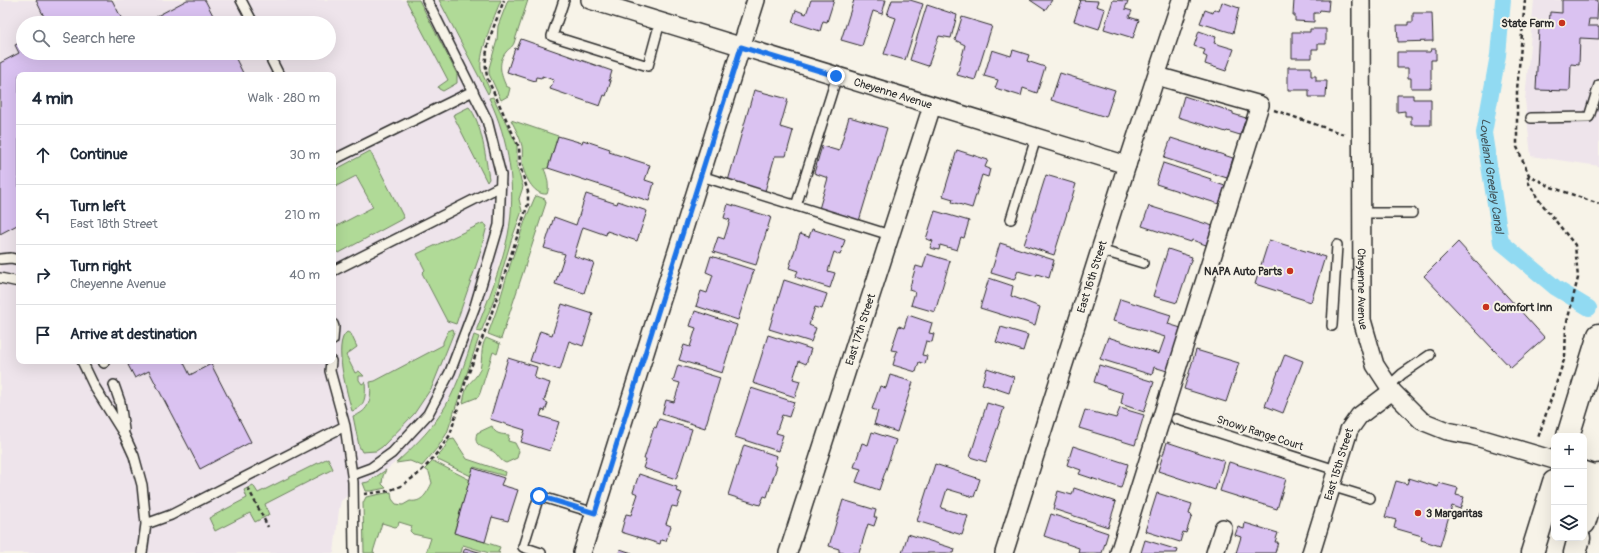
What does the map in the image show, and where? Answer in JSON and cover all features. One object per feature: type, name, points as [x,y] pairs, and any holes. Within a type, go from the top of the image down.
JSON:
[{"type":"highway","points":[[1569,433],[1599,335]]},
{"type":"highway","points":[[1587,513],[1599,475]]},
{"type":"highway","points":[[1532,553],[1551,492]]},
{"type":"highway","points":[[1575,553],[1578,541]]},
{"type":"street","name":"Cheyenne Avenue","points":[[590,0],[1127,165]]},
{"type":"street","points":[[582,553],[756,0]]},
{"type":"street","name":"East 16th Street","points":[[1004,553],[1181,0]]},
{"type":"street","name":"Cheyenne Avenue","points":[[1361,0],[1362,320],[1375,365],[1390,389],[1422,420],[1447,431],[1473,436],[1551,459]]},
{"type":"street","points":[[1119,553],[1260,105],[1157,76]]},
{"type":"street","name":"East 17th Street","points":[[788,553],[932,106]]},
{"type":"street","name":"East 15th Street","points":[[1310,553],[1349,430],[1359,416],[1390,389]]},
{"type":"street","points":[[1587,471],[1599,475]]},
{"type":"street","points":[[1215,553],[1223,528]]},
{"type":"lane","points":[[242,0],[250,16]]},
{"type":"lane","points":[[352,475],[372,468],[392,453],[428,414],[450,372],[475,306],[499,225],[501,175],[487,120],[427,0]]},
{"type":"lane","points":[[564,0],[552,36],[648,66],[660,22]]},
{"type":"lane","points":[[272,60],[278,72]]},
{"type":"lane","points":[[796,206],[836,76]]},
{"type":"lane","points":[[1531,118],[1589,117],[1599,85]]},
{"type":"lane","points":[[336,159],[473,91]]},
{"type":"lane","points":[[1011,218],[1036,138]]},
{"type":"lane","points":[[701,176],[890,235]]},
{"type":"lane","points":[[336,269],[501,186]]},
{"type":"lane","points":[[1362,213],[1412,213]]},
{"type":"lane","points":[[1332,326],[1337,244]]},
{"type":"lane","points":[[1100,250],[1142,263]]},
{"type":"lane","points":[[0,259],[16,259]]},
{"type":"lane","points":[[0,278],[16,281]]},
{"type":"lane","points":[[1390,389],[1402,374],[1430,355]]},
{"type":"lane","points":[[83,364],[94,386],[124,434],[134,456],[142,485],[146,524],[142,553]]},
{"type":"lane","points":[[331,364],[330,371],[345,426],[352,475],[354,553]]},
{"type":"lane","points":[[114,385],[120,402],[124,434]]},
{"type":"lane","name":"Snowy Range Court","points":[[1176,419],[1334,478],[1370,498]]},
{"type":"lane","points":[[146,524],[171,515],[345,426]]},
{"type":"lane","points":[[541,553],[523,547],[539,496],[595,513]]},
{"type":"path","points":[[1260,105],[1361,140]]},
{"type":"path","points":[[1529,175],[1527,180],[1538,199],[1575,245],[1578,278],[1566,326],[1565,357],[1534,454]]},
{"type":"path","points":[[243,478],[268,527]]},
{"type":"shaded area","points":[[0,0],[439,0],[488,94],[502,128],[509,162],[511,199],[508,234],[481,318],[458,380],[450,397],[440,415],[411,449],[386,470],[368,482],[363,483],[341,501],[334,553],[0,553]]},
{"type":"shaded area","points":[[1534,0],[1599,0],[1599,166],[1531,156],[1525,100]]},
{"type":"green space","points":[[406,0],[419,0],[457,74],[457,83],[443,91],[438,87],[448,80]]},
{"type":"green space","points":[[439,0],[501,0],[482,53],[481,69],[490,90],[488,94]]},
{"type":"green space","points":[[508,0],[528,0],[514,43],[503,56],[501,69],[506,86],[510,88],[508,96],[501,100],[489,74],[489,68],[497,40],[498,26]]},
{"type":"green space","points":[[493,97],[517,145],[517,167],[523,187],[519,199],[522,211],[511,241],[493,302],[481,332],[476,331],[502,260],[511,218],[512,200],[506,148],[502,131],[489,98]]},
{"type":"green space","points":[[469,107],[477,122],[483,142],[489,179],[487,182],[453,115]]},
{"type":"green space","points":[[511,120],[558,136],[548,168],[544,169],[548,181],[547,194],[542,194],[533,188],[524,172],[521,143]]},
{"type":"green space","points":[[370,151],[404,218],[339,253],[336,252],[336,226],[373,207],[356,176],[336,186],[336,169]]},
{"type":"green space","points":[[537,196],[545,199],[546,203],[501,339],[488,334],[526,218],[535,197]]},
{"type":"green space","points":[[483,223],[487,226],[479,257],[456,324],[447,321],[422,273],[425,270],[417,254]]},
{"type":"green space","points":[[453,329],[454,332],[432,387],[414,414],[382,447],[376,451],[362,452],[359,446],[353,416],[363,411],[369,403],[371,393],[370,382],[375,381],[443,345],[448,331]]},
{"type":"green space","points":[[347,332],[351,334],[357,347],[346,355],[355,373],[359,371],[364,376],[359,376],[359,380],[362,384],[365,382],[365,396],[363,403],[360,407],[352,411],[342,370],[341,358],[343,338]]},
{"type":"green space","points":[[474,335],[479,337],[447,433],[438,447],[422,466],[410,461],[396,463],[425,434],[446,406],[460,376]]},
{"type":"green space","points":[[486,338],[500,344],[497,354],[493,352],[478,397],[463,403],[467,387],[480,369],[483,346]]},
{"type":"green space","points":[[492,426],[497,433],[509,435],[508,441],[515,443],[519,451],[517,458],[506,463],[502,461],[494,452],[476,442],[477,433]]},
{"type":"green space","points":[[454,439],[467,459],[506,472],[505,476],[474,467],[471,476],[438,460],[436,458],[442,452],[449,440]]},
{"type":"green space","points":[[328,458],[333,469],[265,504],[269,515],[255,522],[250,513],[215,531],[209,518],[247,498],[244,490],[253,485],[258,493]]},
{"type":"green space","points":[[433,461],[470,480],[454,532],[500,547],[498,552],[500,553],[489,553],[463,545],[461,553],[426,553],[431,538],[413,534],[410,531],[412,526],[399,522],[398,526],[395,527],[382,523],[373,552],[375,553],[364,553],[363,503],[366,497],[391,492],[392,499],[396,504],[403,505],[410,501],[421,499],[426,494],[432,483],[429,472],[425,469]]},
{"type":"green space","points":[[386,470],[383,476],[382,484],[386,488],[366,491],[363,483],[368,482]]},
{"type":"building","points":[[36,0],[112,0],[120,16],[44,16]]},
{"type":"building","points":[[187,0],[205,0],[213,16],[157,16]]},
{"type":"building","points":[[811,0],[834,0],[827,22],[823,21],[820,31],[792,22],[796,10],[806,14]]},
{"type":"building","points":[[854,0],[886,0],[882,14],[873,11],[862,46],[841,40]]},
{"type":"building","points":[[892,0],[910,0],[923,4],[905,60],[884,54],[896,18],[887,15]]},
{"type":"building","points":[[1030,0],[1052,0],[1045,10]]},
{"type":"building","points":[[1081,0],[1098,1],[1096,6],[1105,9],[1099,29],[1074,21]]},
{"type":"building","points":[[1113,0],[1128,1],[1125,9],[1132,11],[1129,17],[1139,20],[1133,38],[1104,29]]},
{"type":"building","points":[[1294,0],[1329,0],[1328,11],[1320,10],[1319,13],[1314,13],[1314,22],[1295,21],[1295,15],[1293,15]]},
{"type":"building","points":[[1562,0],[1598,0],[1597,19],[1589,19],[1588,26],[1599,26],[1599,39],[1580,38],[1579,65],[1571,64],[1570,91],[1536,90],[1539,27],[1549,27],[1550,12],[1562,13]]},
{"type":"building","points":[[1222,2],[1239,8],[1233,33],[1200,23],[1205,10],[1213,13],[1214,9],[1219,11]]},
{"type":"building","points":[[927,5],[957,15],[951,38],[939,36],[928,66],[910,60]]},
{"type":"building","points":[[1413,13],[1432,13],[1433,41],[1398,42],[1397,25],[1408,25],[1408,22],[1413,22]]},
{"type":"building","points":[[962,17],[992,26],[975,80],[957,75],[965,45],[955,40]]},
{"type":"building","points":[[1310,29],[1326,29],[1326,44],[1318,44],[1318,49],[1312,49],[1312,58],[1292,58],[1292,32],[1310,32]]},
{"type":"building","points":[[1199,31],[1216,37],[1214,43],[1234,49],[1226,71],[1205,64],[1207,57],[1203,55],[1205,50],[1194,46]]},
{"type":"building","points":[[521,39],[612,71],[609,81],[611,81],[606,96],[604,95],[600,106],[550,89],[554,80],[542,76],[542,78],[536,77],[535,81],[507,72],[515,48],[517,49]]},
{"type":"building","points":[[1431,49],[1436,49],[1436,60],[1431,60],[1431,88],[1411,88],[1411,78],[1408,78],[1408,68],[1397,68],[1397,52],[1430,52]]},
{"type":"building","points":[[992,50],[1011,56],[1013,50],[1029,55],[1027,61],[1045,67],[1037,93],[1023,88],[1021,96],[995,88],[998,80],[984,76]]},
{"type":"building","points":[[16,55],[16,60],[236,60],[242,72],[16,72],[16,226],[0,234],[0,63]]},
{"type":"building","points":[[1288,67],[1311,67],[1311,76],[1316,76],[1316,81],[1327,81],[1326,97],[1309,97],[1309,90],[1288,90]]},
{"type":"building","points":[[1060,73],[1115,90],[1106,117],[1051,100]]},
{"type":"building","points":[[754,90],[788,99],[780,127],[793,131],[786,156],[775,156],[765,191],[728,181]]},
{"type":"building","points":[[1397,95],[1413,95],[1413,99],[1431,99],[1431,125],[1411,125],[1411,116],[1405,116],[1405,111],[1397,112]]},
{"type":"building","points":[[1184,96],[1233,112],[1233,114],[1246,118],[1240,135],[1178,117]]},
{"type":"building","points":[[849,117],[887,128],[859,221],[819,209],[828,178],[814,173],[822,146],[839,151]]},
{"type":"building","points":[[558,136],[582,143],[583,140],[610,149],[609,152],[650,165],[645,180],[654,183],[649,201],[548,168]]},
{"type":"building","points":[[1171,138],[1233,158],[1227,178],[1164,158]]},
{"type":"building","points":[[957,150],[988,160],[985,167],[990,169],[988,177],[982,175],[972,208],[952,202],[953,199],[943,196]]},
{"type":"building","points":[[1163,163],[1211,179],[1210,181],[1225,186],[1219,204],[1156,184]]},
{"type":"building","points":[[1046,175],[1076,184],[1054,255],[1024,245]]},
{"type":"building","points":[[586,194],[617,204],[618,201],[647,211],[637,241],[607,231],[606,235],[583,227],[574,256],[594,263],[584,293],[555,284],[565,254],[544,248],[554,217],[576,225]]},
{"type":"building","points":[[728,204],[771,217],[756,265],[713,252],[718,237],[724,239],[730,220],[724,218]]},
{"type":"building","points":[[1149,206],[1213,226],[1206,245],[1192,240],[1191,242],[1142,226]]},
{"type":"building","points":[[935,211],[969,221],[964,238],[961,237],[957,250],[940,245],[939,250],[930,248],[933,241],[926,239]]},
{"type":"building","points":[[812,229],[845,240],[840,255],[834,252],[828,271],[835,273],[830,288],[795,277],[798,271],[789,268],[800,234],[809,237]]},
{"type":"building","name":"NAPA Auto Parts","points":[[1269,240],[1325,257],[1311,302],[1255,284]]},
{"type":"building","name":"Comfort Inn","points":[[1458,242],[1545,338],[1511,368],[1424,276]]},
{"type":"building","points":[[1000,243],[1054,260],[1049,278],[1037,274],[1036,276],[1018,271],[1014,280],[991,273]]},
{"type":"building","points":[[1168,249],[1192,257],[1177,303],[1153,296]]},
{"type":"building","points":[[927,254],[950,261],[935,312],[911,305],[915,292],[909,290],[916,266],[923,268]]},
{"type":"building","points":[[711,256],[754,270],[738,320],[696,306],[701,291],[707,293],[713,275],[706,272]]},
{"type":"building","points":[[989,278],[1013,286],[1011,296],[1040,307],[1035,325],[980,308]]},
{"type":"building","points":[[784,280],[827,294],[822,309],[815,307],[809,325],[816,328],[811,342],[769,329]]},
{"type":"building","points":[[1120,299],[1171,315],[1168,324],[1181,328],[1167,371],[1154,367],[1152,375],[1100,359],[1108,337],[1159,354],[1165,337],[1113,321]]},
{"type":"building","points":[[562,304],[593,314],[583,346],[569,341],[560,370],[530,361],[540,331],[552,335]]},
{"type":"building","points":[[695,311],[737,325],[722,373],[679,360],[684,345],[690,347],[696,328],[690,326]]},
{"type":"building","points":[[908,315],[932,323],[929,333],[934,334],[932,342],[926,341],[922,355],[927,356],[925,364],[919,362],[916,372],[893,365],[897,351],[891,350],[899,326],[904,328]]},
{"type":"building","points":[[1001,327],[1028,335],[1023,351],[996,342]]},
{"type":"building","points":[[768,335],[811,349],[806,364],[799,361],[793,379],[800,381],[795,397],[753,383]]},
{"type":"building","points":[[1196,350],[1239,363],[1226,402],[1184,389]]},
{"type":"building","points":[[1285,354],[1303,361],[1283,413],[1265,406]]},
{"type":"building","points":[[508,358],[537,367],[534,378],[550,383],[544,401],[548,403],[545,411],[542,410],[540,416],[559,422],[550,451],[521,442],[525,430],[490,419]]},
{"type":"building","points":[[184,364],[190,375],[211,364],[251,442],[200,469],[149,371],[135,378],[128,365]]},
{"type":"building","points":[[678,365],[720,378],[705,428],[662,414],[666,400],[674,402],[680,383],[673,381]]},
{"type":"building","points":[[1099,365],[1154,382],[1144,412],[1121,404],[1123,393],[1094,382]]},
{"type":"building","points":[[987,368],[1014,377],[1009,393],[982,384]]},
{"type":"building","points":[[890,375],[913,382],[897,432],[874,424],[878,411],[872,409],[880,386],[886,388]]},
{"type":"building","points":[[751,388],[794,402],[789,417],[782,415],[776,433],[783,435],[778,451],[735,437]]},
{"type":"building","points":[[987,403],[1004,408],[986,462],[970,457]]},
{"type":"building","points":[[1120,408],[1144,415],[1135,445],[1079,428],[1085,410],[1116,418]]},
{"type":"building","points":[[659,419],[692,429],[676,479],[643,468],[646,459],[644,459],[654,427],[656,428]]},
{"type":"building","points":[[872,432],[896,440],[879,490],[856,482],[861,469],[854,467],[862,443],[868,445]]},
{"type":"building","points":[[1167,442],[1224,461],[1215,490],[1158,471]]},
{"type":"building","points":[[744,445],[777,456],[774,465],[777,466],[767,497],[764,496],[760,505],[728,495]]},
{"type":"building","points":[[1073,446],[1128,464],[1121,488],[1079,474],[1081,470],[1067,465]]},
{"type":"building","points":[[1229,462],[1286,479],[1277,509],[1220,491]]},
{"type":"building","points":[[935,464],[980,479],[974,497],[947,489],[941,508],[968,516],[962,535],[917,521]]},
{"type":"building","points":[[473,468],[504,478],[501,485],[518,490],[508,521],[492,517],[485,542],[454,533]]},
{"type":"building","points":[[639,474],[677,487],[676,491],[682,493],[677,507],[672,506],[666,524],[671,526],[666,541],[661,540],[660,544],[621,532],[626,514],[631,515],[638,494],[633,492]]},
{"type":"building","name":"3 Margaritas","points":[[1409,478],[1438,487],[1439,483],[1458,488],[1456,495],[1464,497],[1460,509],[1452,506],[1440,546],[1421,540],[1422,536],[1394,528],[1396,520],[1385,517],[1396,481],[1407,484]]},
{"type":"building","points":[[1074,488],[1116,502],[1108,527],[1053,509],[1058,491],[1072,495]]},
{"type":"building","points":[[1157,493],[1192,504],[1189,514],[1192,515],[1186,533],[1183,532],[1180,542],[1145,531]]},
{"type":"building","points":[[843,500],[876,510],[874,517],[877,517],[874,526],[868,524],[859,553],[839,552],[839,549],[829,546]]},
{"type":"building","points":[[1051,514],[1108,533],[1102,553],[1078,553],[1079,548],[1044,536]]},
{"type":"building","points":[[1245,523],[1278,533],[1275,542],[1278,542],[1275,553],[1236,553],[1241,537],[1235,535],[1238,527],[1244,529]]},
{"type":"building","points":[[908,534],[955,549],[954,553],[902,553]]},
{"type":"building","points":[[1145,540],[1178,550],[1177,553],[1141,553]]},
{"type":"building","points":[[465,548],[482,553],[463,553]]},
{"type":"building","points":[[620,549],[632,553],[619,553]]},
{"type":"waterway","name":"Loveland Greeley Canal","points":[[1503,0],[1498,55],[1484,133],[1501,242],[1556,288],[1589,308]]},
{"type":"place","name":"State Farm","points":[[1562,23]]},
{"type":"place","name":"NAPA Auto Parts","points":[[1290,271]]},
{"type":"place","name":"Comfort Inn","points":[[1486,307]]},
{"type":"place","name":"3 Margaritas","points":[[1418,513]]},
{"type":"route","points":[[539,496],[595,513],[741,47],[836,76]]}]
